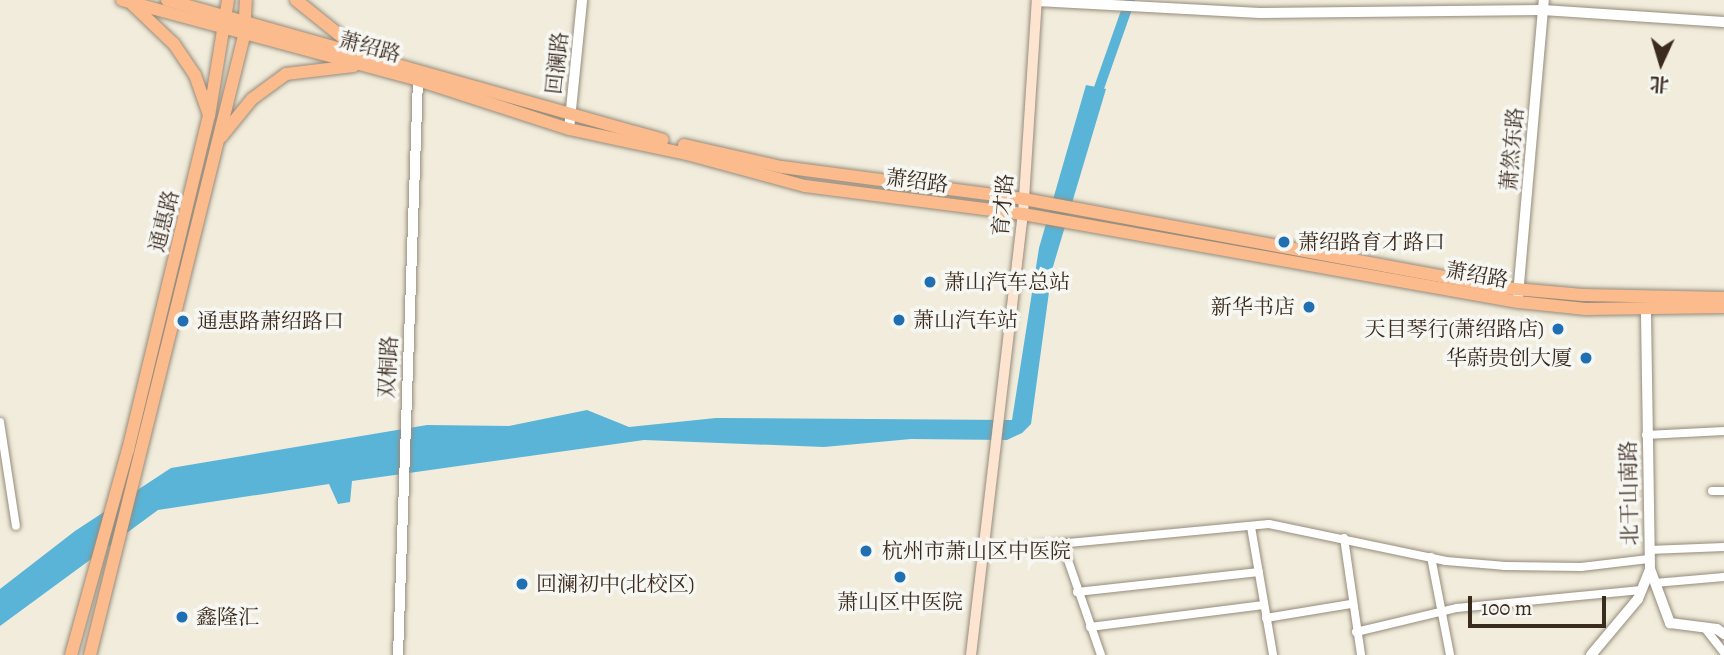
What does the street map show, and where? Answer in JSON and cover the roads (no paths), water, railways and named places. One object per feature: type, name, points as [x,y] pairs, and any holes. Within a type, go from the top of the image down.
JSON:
[{"type":"main road","points":[[167,0],[227,15],[366,60],[570,114],[616,130],[782,167],[1024,199],[1518,296],[1724,298]]},
{"type":"main road","name":"通惠路","points":[[71,655],[128,450],[209,116],[226,30],[228,0]]},
{"type":"main road","points":[[90,655],[143,455],[244,36],[246,0]]},
{"type":"main road","points":[[296,0],[366,60]]},
{"type":"main road","name":"育才路","points":[[984,551],[1023,214],[1037,0]]},
{"type":"main road","points":[[126,1],[174,44],[195,75],[209,116]]},
{"type":"main road","name":"萧绍路","points":[[126,1],[244,36],[366,60],[418,80],[569,129],[687,154],[805,187],[1023,214],[1518,296],[1646,311],[1724,307]]},
{"type":"main road","points":[[218,140],[252,99],[286,74],[366,60]]},
{"type":"main road","points":[[971,655],[984,551]]},
{"type":"street","name":"回澜路","points":[[569,129],[582,0]]},
{"type":"street","points":[[1037,0],[1260,13],[1543,5],[1724,22]]},
{"type":"street","name":"萧然东路","points":[[1518,296],[1543,5]]},
{"type":"street","name":"双桐路","points":[[398,655],[418,80]]},
{"type":"street","name":"北干山南路","points":[[1591,655],[1615,631],[1641,590],[1649,559],[1646,311]]},
{"type":"street","points":[[0,422],[16,526]]},
{"type":"street","points":[[1646,435],[1724,431]]},
{"type":"street","points":[[1712,491],[1724,491]]},
{"type":"street","points":[[984,551],[1269,524],[1431,557],[1505,566],[1581,568],[1724,547]]},
{"type":"street","points":[[1251,527],[1273,655]]},
{"type":"street","points":[[1344,538],[1351,604],[1361,655]]},
{"type":"street","points":[[1062,542],[1077,592],[1101,655]]},
{"type":"street","points":[[1431,557],[1450,655]]},
{"type":"street","points":[[1649,559],[1670,622],[1704,627],[1724,635]]},
{"type":"street","points":[[1077,592],[1259,572]]},
{"type":"street","points":[[1655,583],[1724,577]]},
{"type":"street","points":[[1356,632],[1441,614],[1457,608],[1641,590]]},
{"type":"street","points":[[1266,618],[1351,604]]},
{"type":"street","points":[[1090,627],[1264,605]]},
{"type":"street","points":[[1704,627],[1724,653]]},
{"type":"water","points":[[1086,85],[1106,89],[1052,270],[1031,424],[1022,433],[1007,440],[911,439],[824,447],[644,440],[352,481],[350,502],[338,504],[329,484],[158,510],[0,626],[0,589],[75,531],[171,468],[427,425],[509,426],[587,410],[629,427],[716,418],[1012,420],[1039,248]]},
{"type":"waterway","points":[[1099,88],[1130,0]]},
{"type":"place","name":"萧绍路育才路口","points":[[1284,242]]},
{"type":"place","name":"萧山汽车总站","points":[[930,282]]},
{"type":"place","name":"新华书店","points":[[1309,307]]},
{"type":"place","name":"萧山汽车站","points":[[899,320]]},
{"type":"place","name":"通惠路萧绍路口","points":[[183,321]]},
{"type":"place","name":"天目琴行(萧绍路店)","points":[[1558,329]]},
{"type":"place","name":"华蔚贵创大厦","points":[[1586,358]]},
{"type":"place","name":"杭州市萧山区中医院","points":[[866,551]]},
{"type":"place","name":"萧山区中医院","points":[[900,577]]},
{"type":"place","name":"回澜初中(北校区)","points":[[522,584]]},
{"type":"place","name":"鑫隆汇","points":[[182,617]]}]
